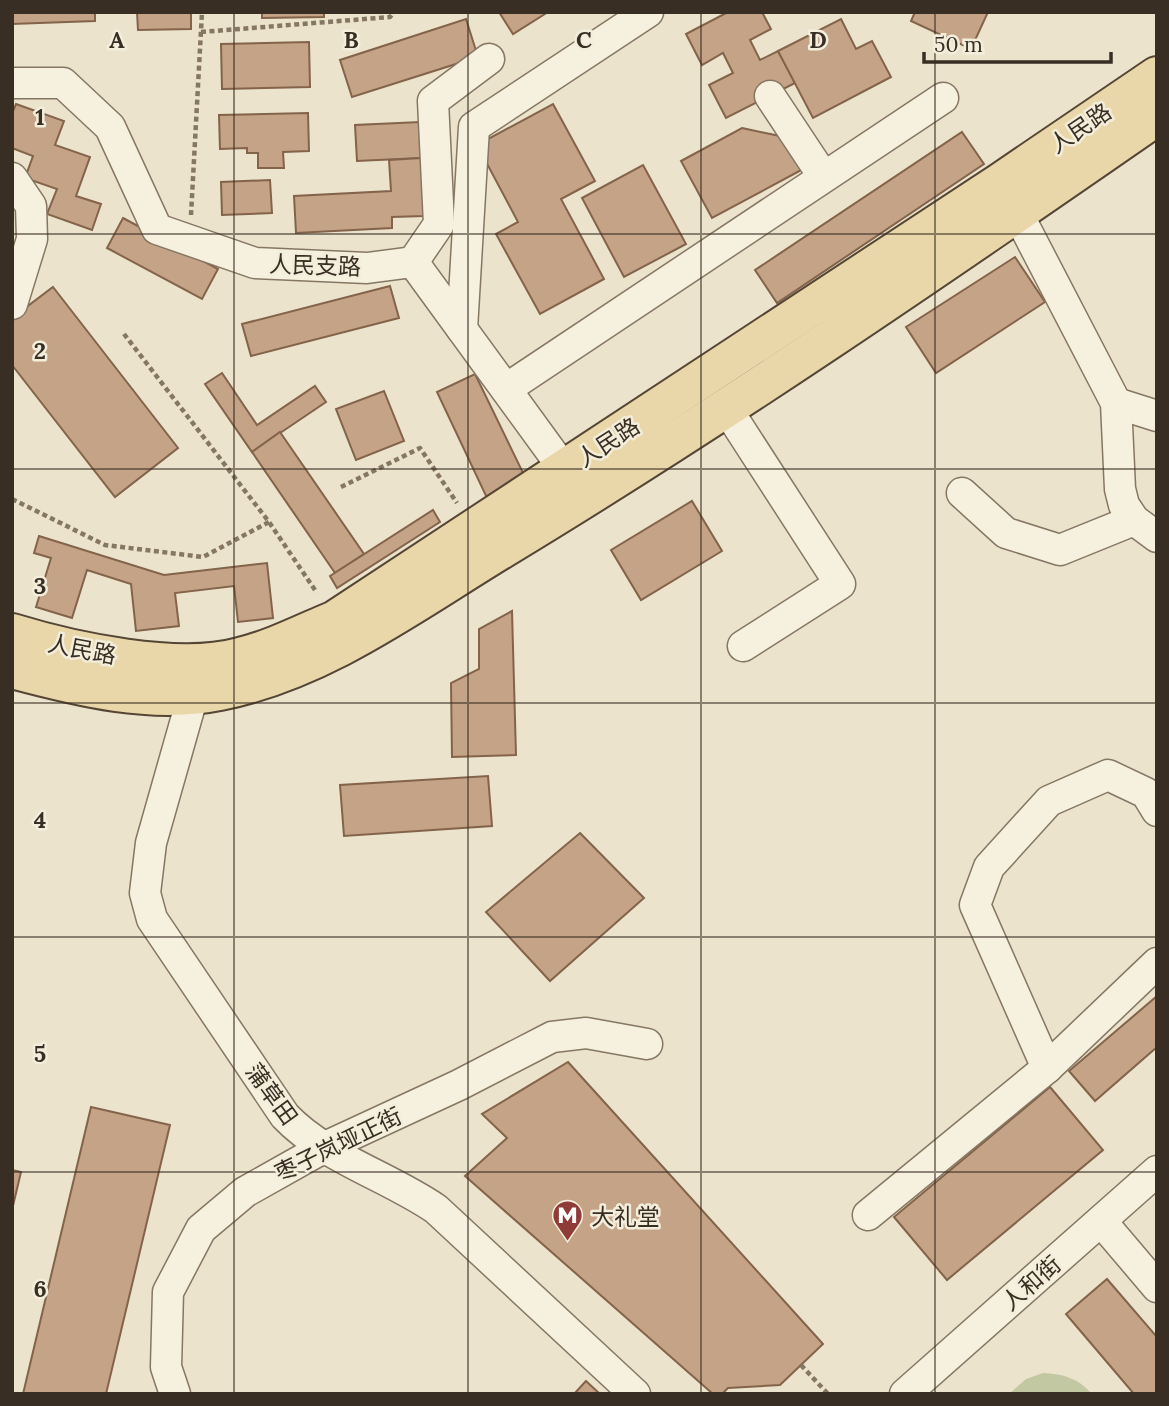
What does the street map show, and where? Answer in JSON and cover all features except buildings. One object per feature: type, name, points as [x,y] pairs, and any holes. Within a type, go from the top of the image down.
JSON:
[{"type":"main road","name":"人民路","points":[[12,634],[119,657],[198,680],[239,658],[335,620],[476,529],[575,485],[726,406],[1009,198],[1157,76]]},
{"type":"main road","name":"人民路","points":[[12,669],[114,691],[198,680],[254,682],[321,656],[1009,198],[1157,116]]},
{"type":"street","points":[[461,329],[474,127],[648,12]]},
{"type":"street","points":[[489,59],[433,101],[439,224],[413,262],[575,485]]},
{"type":"street","name":"人民支路","points":[[12,83],[63,83],[110,127],[157,229],[255,263],[367,268],[413,262]]},
{"type":"street","points":[[770,96],[824,176]]},
{"type":"street","points":[[506,389],[943,98]]},
{"type":"street","points":[[12,178],[31,206],[32,239],[12,304]]},
{"type":"street","points":[[962,493],[1006,533],[1060,550],[1145,528],[1124,505],[1120,489],[1116,403],[1009,198]]},
{"type":"street","points":[[1116,403],[1157,416]]},
{"type":"street","points":[[726,406],[841,584],[743,646]]},
{"type":"street","name":"蒲草田","points":[[198,680],[151,843],[145,893],[152,919],[285,1116],[302,1134],[402,1187],[436,1209],[635,1394]]},
{"type":"street","points":[[1047,1068],[975,905],[989,867],[1049,801],[1108,775],[1146,793],[1157,811]]},
{"type":"street","points":[[868,1215],[1047,1068],[1157,963]]},
{"type":"street","name":"枣子岚垭正街","points":[[174,1394],[166,1367],[167,1292],[201,1229],[244,1192],[325,1147],[459,1085],[552,1037],[586,1033],[647,1044]]},
{"type":"street","name":"人和街","points":[[905,1394],[1157,1171]]},
{"type":"street","points":[[1101,1221],[1157,1287]]},
{"type":"path","points":[[190,240],[202,12]]},
{"type":"path","points":[[201,32],[390,18],[394,12]]},
{"type":"path","points":[[124,334],[269,522],[335,620]]},
{"type":"path","points":[[341,487],[420,448],[476,529]]},
{"type":"path","points":[[12,499],[105,545],[203,557],[269,522]]},
{"type":"path","points":[[802,1365],[828,1394]]},
{"type":"green space","points":[[1043,1373],[1070,1378],[1092,1394],[1009,1394],[1026,1379]]},
{"type":"place","name":"大礼堂","points":[[568,1243]]}]
